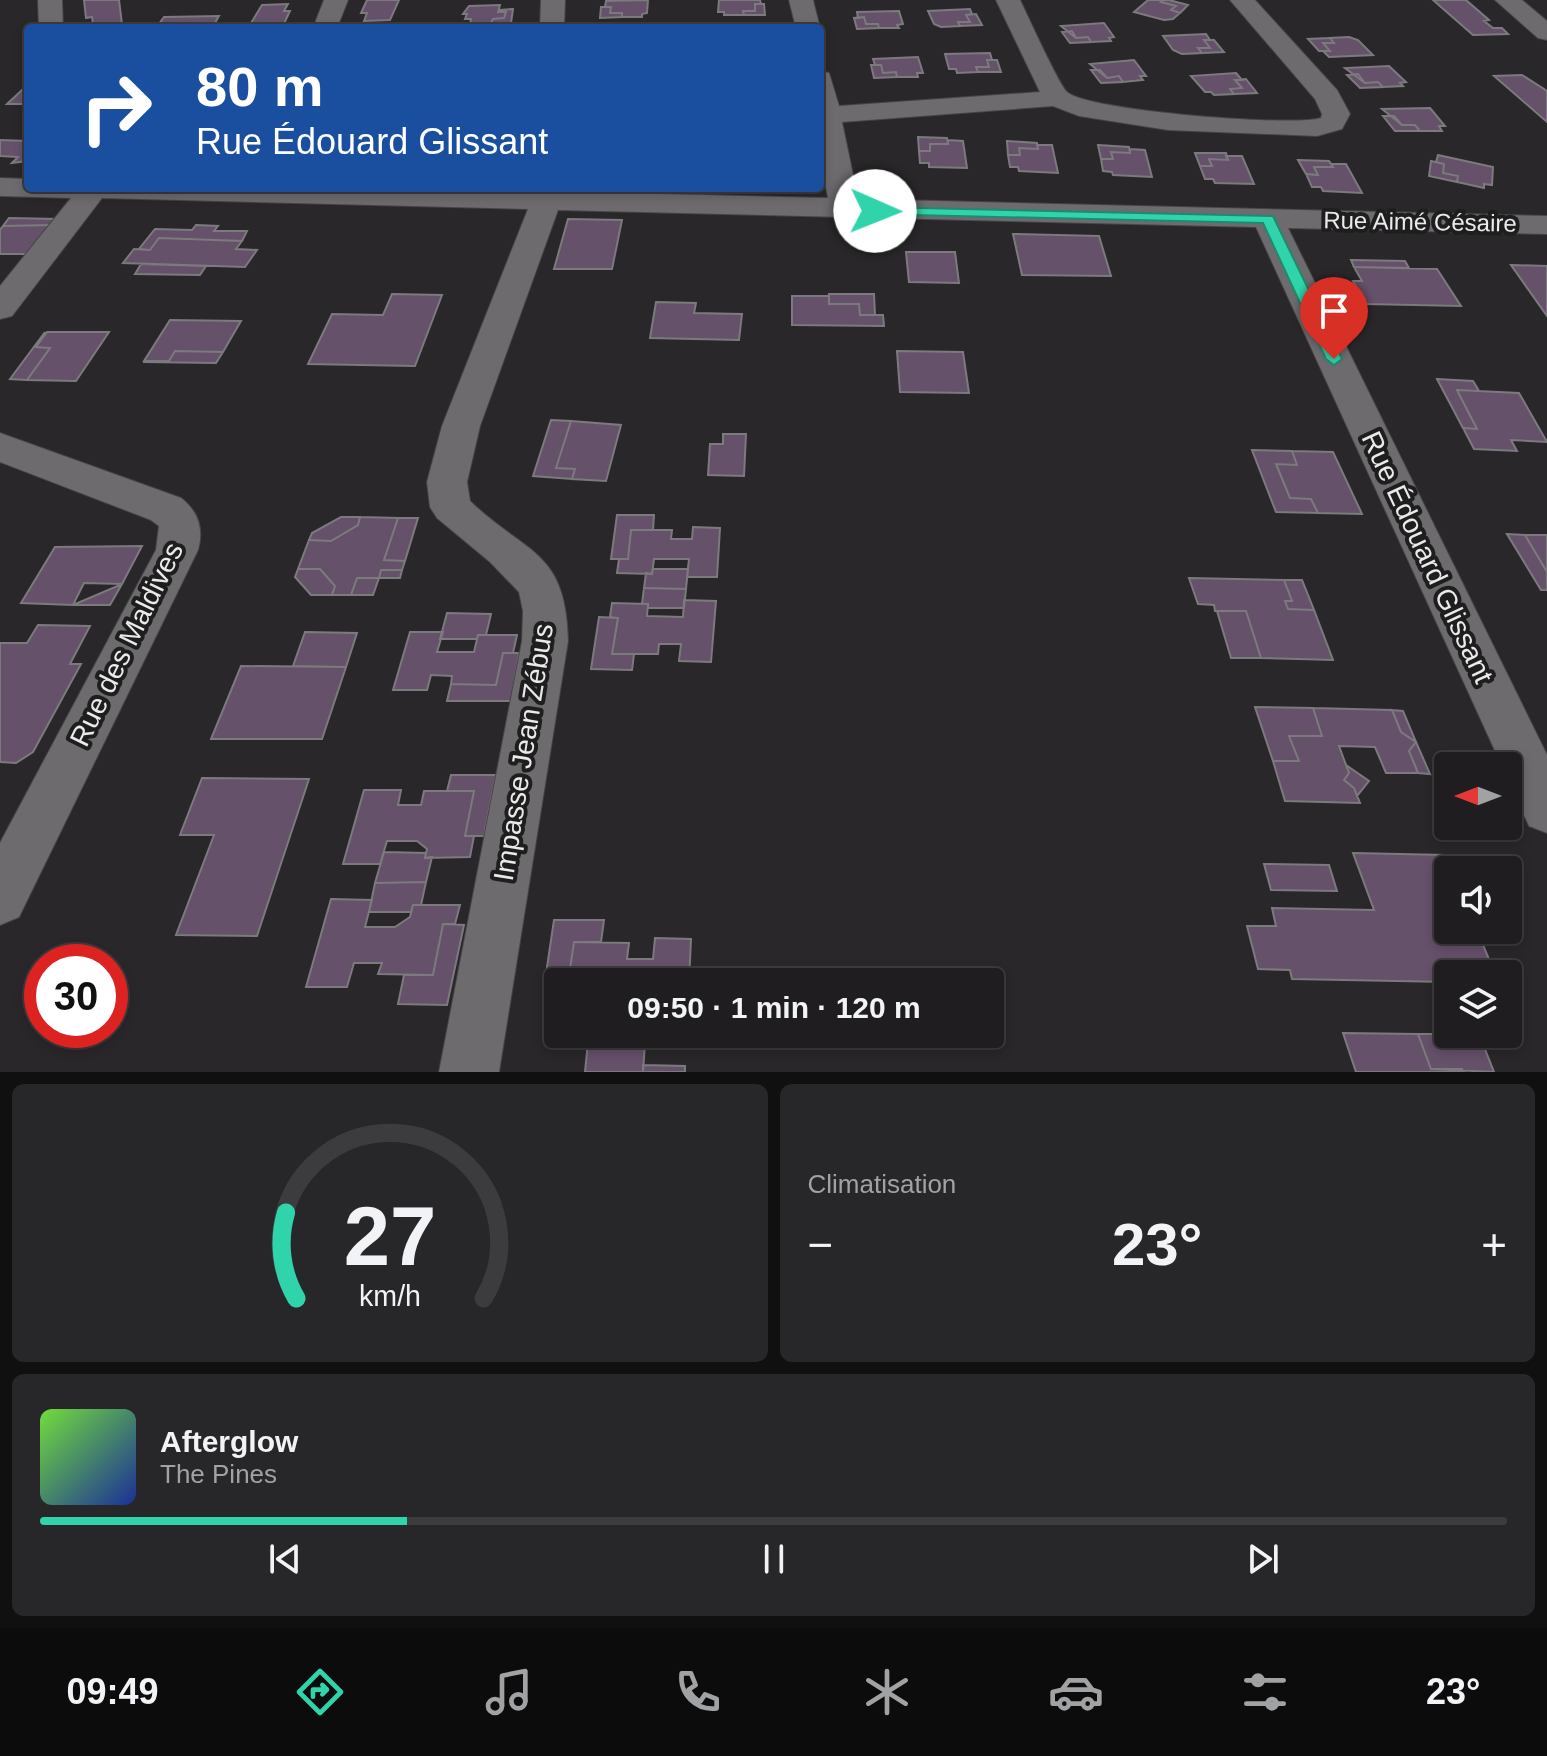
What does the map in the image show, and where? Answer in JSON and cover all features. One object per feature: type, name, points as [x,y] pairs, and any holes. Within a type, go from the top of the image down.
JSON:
[{"type":"street","points":[[50,0],[51,24]]},
{"type":"street","points":[[327,24],[336,0]]},
{"type":"street","points":[[552,24],[553,0]]},
{"type":"street","points":[[801,0],[807,24]]},
{"type":"street","points":[[1008,0],[1056,97]]},
{"type":"street","points":[[845,210],[824,115],[1037,101],[1056,97],[1079,108],[1168,122],[1297,128],[1317,128],[1332,123],[1336,114],[1327,96],[1242,0]]},
{"type":"street","points":[[1507,0],[1547,33]]},
{"type":"street","points":[[0,187],[24,188]]},
{"type":"street","points":[[0,308],[79,192]]},
{"type":"street","name":"Rue Aimé Césaire","points":[[221,192],[547,199],[845,210],[1547,225]]},
{"type":"street","name":"Impasse Jean Zébus","points":[[469,1072],[545,641],[545,611],[539,585],[505,550],[451,507],[447,482],[461,426],[547,199]]},
{"type":"street","name":"Rue Édouard Glissant","points":[[1268,219],[1547,809]]},
{"type":"street","name":"Rue des Maldives","points":[[0,447],[166,509],[176,517],[181,530],[177,550],[0,898]]},
{"type":"building","points":[[84,0],[119,0],[122,24],[93,24],[92,17],[86,18]]},
{"type":"building","points":[[367,0],[399,0],[390,20],[364,21],[367,13],[361,13]]},
{"type":"building","points":[[648,0],[647,13],[642,17],[622,17],[622,13],[610,13],[611,7],[605,7],[606,1]]},
{"type":"building","points":[[719,0],[760,0],[761,4],[755,4],[755,11],[743,11],[744,15],[724,15],[724,12],[718,12]]},
{"type":"building","points":[[1148,0],[1164,0],[1161,2],[1176,6],[1171,10],[1180,13],[1173,19],[1164,20],[1134,12]]},
{"type":"building","points":[[1433,0],[1466,0],[1489,20],[1484,21],[1493,28],[1502,28],[1508,34],[1473,35]]},
{"type":"building","points":[[1161,2],[1188,5],[1180,13],[1171,10],[1176,6]]},
{"type":"building","points":[[288,4],[284,11],[290,11],[284,24],[250,24],[262,5]]},
{"type":"building","points":[[755,4],[764,4],[765,15],[744,15],[743,11],[755,11]]},
{"type":"building","points":[[500,5],[498,12],[506,12],[504,18],[493,19],[491,23],[470,24],[471,19],[465,19],[467,14],[463,14],[469,6]]},
{"type":"building","points":[[601,7],[611,7],[610,13],[622,13],[622,17],[600,18]]},
{"type":"building","points":[[513,9],[511,23],[491,23],[493,19],[504,18],[506,12],[499,10]]},
{"type":"building","points":[[970,9],[972,14],[966,15],[970,22],[941,27],[934,24],[928,11]]},
{"type":"building","points":[[899,11],[903,24],[897,25],[899,28],[879,28],[878,24],[866,24],[864,17],[858,18],[857,12]]},
{"type":"building","points":[[976,14],[982,25],[960,26],[958,22],[970,22],[966,15]]},
{"type":"building","points":[[219,16],[214,24],[159,24],[164,17]]},
{"type":"building","points":[[864,17],[866,24],[878,24],[879,28],[857,29],[854,18]]},
{"type":"building","points":[[1104,23],[1114,37],[1109,38],[1111,41],[1091,42],[1088,37],[1076,38],[1061,26]]},
{"type":"building","points":[[1072,31],[1076,38],[1088,37],[1091,42],[1070,43],[1062,32]]},
{"type":"building","points":[[1206,34],[1210,40],[1204,40],[1210,48],[1198,48],[1202,53],[1182,54],[1173,50],[1163,36]]},
{"type":"building","points":[[1330,38],[1358,40],[1373,55],[1329,57],[1323,51],[1330,51],[1323,43],[1334,43]]},
{"type":"building","points":[[1330,38],[1334,43],[1323,43],[1330,51],[1319,51],[1308,39]]},
{"type":"building","points":[[1204,40],[1214,40],[1224,52],[1202,53],[1198,48],[1210,48]]},
{"type":"building","points":[[990,53],[992,60],[987,60],[989,67],[976,67],[978,72],[957,73],[956,69],[949,69],[945,54]]},
{"type":"building","points":[[918,57],[923,73],[917,73],[918,77],[897,77],[896,72],[883,73],[881,65],[875,65],[873,59]]},
{"type":"building","points":[[987,60],[997,60],[1001,72],[978,72],[976,67],[989,67]]},
{"type":"building","points":[[1134,60],[1146,76],[1140,76],[1143,80],[1123,82],[1119,76],[1107,78],[1090,64]]},
{"type":"building","points":[[871,65],[881,65],[883,73],[896,72],[897,77],[874,78]]},
{"type":"building","points":[[1389,66],[1406,82],[1400,83],[1403,86],[1383,87],[1378,82],[1365,83],[1345,68]]},
{"type":"building","points":[[1091,70],[1100,70],[1107,78],[1119,76],[1123,82],[1101,83]]},
{"type":"building","points":[[1236,73],[1242,80],[1235,80],[1242,88],[1230,89],[1234,94],[1205,92],[1191,76]]},
{"type":"building","points":[[1358,74],[1365,83],[1378,82],[1383,87],[1360,88],[1347,75]]},
{"type":"building","points":[[1522,75],[1547,91],[1547,122],[1494,76]]},
{"type":"building","points":[[1246,79],[1257,93],[1234,94],[1230,89],[1242,88],[1235,80]]},
{"type":"building","points":[[23,89],[24,89],[24,104],[7,104]]},
{"type":"building","points":[[1430,108],[1445,126],[1439,126],[1442,131],[1420,131],[1415,125],[1402,125],[1382,109]]},
{"type":"building","points":[[1383,116],[1394,116],[1402,125],[1415,125],[1420,131],[1395,131]]},
{"type":"building","points":[[918,137],[947,138],[948,144],[930,144],[930,151],[919,151]]},
{"type":"building","points":[[0,140],[24,141],[24,162],[12,163],[18,157],[0,156]]},
{"type":"building","points":[[948,140],[963,141],[967,168],[929,167],[929,163],[920,163],[919,151],[930,151],[930,144],[948,144]]},
{"type":"building","points":[[1007,141],[1037,143],[1038,149],[1019,148],[1020,155],[1008,155]]},
{"type":"building","points":[[1037,145],[1052,145],[1058,173],[1019,171],[1018,167],[1010,167],[1008,155],[1020,155],[1019,148],[1038,149]]},
{"type":"building","points":[[1098,145],[1129,147],[1130,153],[1111,152],[1113,159],[1101,159]]},
{"type":"building","points":[[1130,149],[1145,150],[1152,177],[1113,175],[1112,172],[1103,171],[1101,159],[1113,159],[1111,152],[1130,153]]},
{"type":"building","points":[[1195,153],[1226,153],[1228,160],[1209,159],[1212,166],[1200,166]]},
{"type":"building","points":[[1438,155],[1493,167],[1492,185],[1484,184],[1484,188],[1457,182],[1458,176],[1443,173],[1444,164],[1436,162]]},
{"type":"building","points":[[1226,156],[1242,156],[1254,184],[1215,183],[1213,179],[1205,179],[1200,166],[1212,166],[1209,159],[1228,160]]},
{"type":"building","points":[[1298,160],[1329,161],[1333,167],[1314,167],[1318,175],[1306,174]]},
{"type":"building","points":[[1431,161],[1444,164],[1443,173],[1458,176],[1457,182],[1429,176]]},
{"type":"building","points":[[1331,164],[1346,164],[1362,193],[1323,191],[1321,187],[1312,187],[1306,174],[1318,175],[1314,167],[1333,167]]},
{"type":"building","points":[[9,218],[57,219],[52,225],[3,226]]},
{"type":"building","points":[[568,219],[622,220],[612,269],[554,269]]},
{"type":"building","points":[[52,225],[27,254],[0,254],[0,230],[3,226]]},
{"type":"building","points":[[196,225],[218,226],[214,231],[247,231],[242,241],[159,238],[150,250],[139,249],[155,229],[192,230]]},
{"type":"building","points":[[1013,234],[1099,236],[1111,276],[1022,275]]},
{"type":"building","points":[[159,238],[242,241],[236,249],[257,250],[245,267],[123,263],[134,249],[150,250]]},
{"type":"building","points":[[906,252],[955,252],[959,283],[909,282]]},
{"type":"building","points":[[1351,260],[1405,261],[1409,268],[1354,267]]},
{"type":"building","points":[[141,264],[206,266],[200,275],[135,274]]},
{"type":"building","points":[[1511,265],[1547,266],[1547,316]]},
{"type":"building","points":[[1354,267],[1437,269],[1461,306],[1366,304],[1353,281],[1362,281]]},
{"type":"building","points":[[392,294],[442,295],[415,366],[308,364],[332,314],[383,315]]},
{"type":"building","points":[[829,294],[874,294],[875,315],[860,315],[859,304],[829,304]]},
{"type":"building","points":[[792,296],[829,296],[829,304],[859,304],[860,315],[883,315],[884,326],[792,325]]},
{"type":"building","points":[[656,302],[696,303],[694,313],[742,314],[739,340],[650,338]]},
{"type":"building","points":[[170,320],[241,321],[223,352],[175,351],[169,361],[144,361]]},
{"type":"building","points":[[45,332],[36,347],[50,348],[27,380],[10,379]]},
{"type":"building","points":[[47,332],[109,332],[76,381],[27,380],[50,348],[36,347]]},
{"type":"building","points":[[175,351],[223,352],[216,363],[143,362],[169,361]]},
{"type":"building","points":[[897,351],[963,352],[969,393],[900,392]]},
{"type":"building","points":[[1437,379],[1473,381],[1479,391],[1457,390],[1477,429],[1463,428]]},
{"type":"building","points":[[1457,390],[1519,393],[1547,442],[1511,440],[1517,451],[1474,449],[1463,428],[1477,429]]},
{"type":"building","points":[[551,420],[571,421],[556,468],[575,469],[572,479],[533,476]]},
{"type":"building","points":[[571,421],[621,425],[606,481],[572,479],[575,469],[556,468]]},
{"type":"building","points":[[723,434],[746,434],[744,476],[708,475],[710,444],[723,444]]},
{"type":"building","points":[[1252,450],[1292,451],[1297,465],[1276,464],[1290,498],[1311,499],[1318,513],[1276,512]]},
{"type":"building","points":[[1292,451],[1333,452],[1362,514],[1318,513],[1311,499],[1290,498],[1276,464],[1297,465]]},
{"type":"building","points":[[617,515],[654,515],[653,530],[631,530],[628,559],[611,559]]},
{"type":"building","points":[[341,517],[360,517],[358,525],[331,541],[309,540],[312,533]]},
{"type":"building","points":[[360,517],[398,518],[384,560],[405,561],[402,570],[381,570],[379,578],[357,578],[351,595],[332,595],[335,586],[320,569],[298,569],[309,540],[331,541],[358,525]]},
{"type":"building","points":[[398,518],[418,518],[405,561],[384,560]]},
{"type":"building","points":[[693,527],[720,528],[717,577],[687,577],[689,559],[654,559],[652,574],[617,573],[619,559],[628,559],[631,530],[672,530],[671,539],[692,539]]},
{"type":"building","points":[[1507,534],[1525,535],[1547,572],[1547,590],[1541,590]]},
{"type":"building","points":[[1525,535],[1547,535],[1547,572]]},
{"type":"building","points":[[142,546],[122,584],[84,583],[73,605],[21,603],[55,547]]},
{"type":"building","points":[[298,569],[320,569],[335,586],[332,595],[311,595],[295,577]]},
{"type":"building","points":[[653,569],[688,569],[686,589],[644,588],[646,573],[652,574]]},
{"type":"building","points":[[381,570],[402,570],[400,578],[379,578]]},
{"type":"building","points":[[357,578],[379,578],[373,595],[351,595]]},
{"type":"building","points":[[1189,578],[1284,580],[1292,601],[1285,601],[1288,609],[1314,610],[1333,660],[1261,658],[1246,611],[1215,611],[1214,605],[1198,604]]},
{"type":"building","points":[[1284,580],[1302,580],[1314,610],[1288,609],[1285,601],[1292,601]]},
{"type":"building","points":[[122,584],[110,605],[73,605]]},
{"type":"building","points":[[644,588],[686,589],[684,608],[648,608],[648,604],[642,604]]},
{"type":"building","points":[[684,600],[716,601],[711,662],[679,661],[681,644],[659,644],[658,654],[612,654],[618,618],[610,617],[612,603],[648,604],[647,616],[683,617]]},
{"type":"building","points":[[1217,611],[1246,611],[1261,658],[1231,658]]},
{"type":"building","points":[[447,613],[491,614],[486,635],[478,635],[477,639],[440,639]]},
{"type":"building","points":[[599,617],[618,618],[612,654],[634,654],[632,670],[591,669]]},
{"type":"building","points":[[38,625],[90,626],[70,664],[81,664],[33,752],[16,763],[0,762],[0,643],[27,643]]},
{"type":"building","points":[[305,632],[357,633],[346,667],[293,666]]},
{"type":"building","points":[[410,632],[443,632],[437,652],[474,652],[478,635],[517,635],[513,653],[503,653],[496,685],[451,684],[452,676],[431,675],[427,690],[393,690]]},
{"type":"building","points":[[503,653],[519,653],[511,701],[447,701],[451,684],[496,685]]},
{"type":"building","points":[[241,666],[346,667],[322,739],[211,739]]},
{"type":"building","points":[[1255,707],[1313,708],[1322,736],[1289,736],[1299,761],[1273,761]]},
{"type":"building","points":[[1313,708],[1392,710],[1401,732],[1416,742],[1409,751],[1418,773],[1386,773],[1375,747],[1339,746],[1349,773],[1344,780],[1354,788],[1360,803],[1285,801],[1273,761],[1299,761],[1289,736],[1322,736]]},
{"type":"building","points":[[1392,710],[1403,711],[1416,742],[1401,732]]},
{"type":"building","points":[[1416,742],[1430,774],[1418,773],[1409,751]]},
{"type":"building","points":[[1346,765],[1369,781],[1357,796],[1354,788],[1344,780],[1349,773]]},
{"type":"building","points":[[451,775],[496,775],[484,836],[465,836],[474,791],[447,791]]},
{"type":"building","points":[[202,778],[309,779],[257,936],[176,935],[214,835],[180,835]]},
{"type":"building","points":[[364,790],[401,790],[398,805],[421,805],[424,791],[474,791],[465,836],[474,836],[470,857],[425,858],[427,849],[417,841],[387,841],[380,864],[343,864]]},
{"type":"building","points":[[384,852],[426,853],[425,858],[432,857],[426,882],[375,883]]},
{"type":"building","points":[[1353,853],[1446,855],[1434,856],[1434,944],[1483,944],[1489,960],[1434,960],[1434,982],[1292,979],[1290,970],[1258,969],[1247,926],[1276,926],[1272,908],[1374,910]]},
{"type":"building","points":[[1264,864],[1329,865],[1337,891],[1271,890]]},
{"type":"building","points":[[426,882],[421,905],[413,905],[411,912],[369,912],[375,883]]},
{"type":"building","points":[[331,899],[372,900],[365,927],[395,927],[410,917],[413,905],[460,905],[455,924],[443,924],[433,975],[378,974],[382,963],[354,963],[347,987],[306,987]]},
{"type":"building","points":[[554,920],[604,920],[601,942],[574,942],[570,968],[547,968]]},
{"type":"building","points":[[443,924],[464,925],[447,1005],[398,1004],[404,975],[433,975]]},
{"type":"building","points":[[655,938],[691,939],[690,968],[570,968],[574,942],[629,943],[627,959],[653,959]]},
{"type":"building","points":[[1343,1033],[1418,1034],[1431,1069],[1462,1069],[1464,1072],[1356,1072]]},
{"type":"building","points":[[1418,1034],[1434,1034],[1434,1048],[1485,1048],[1494,1072],[1431,1069]]},
{"type":"building","points":[[587,1048],[645,1048],[643,1072],[585,1072]]},
{"type":"building","points":[[643,1065],[685,1066],[685,1072],[643,1072]]},
{"type":"route","points":[[875,211],[1268,219],[1334,359]]}]
